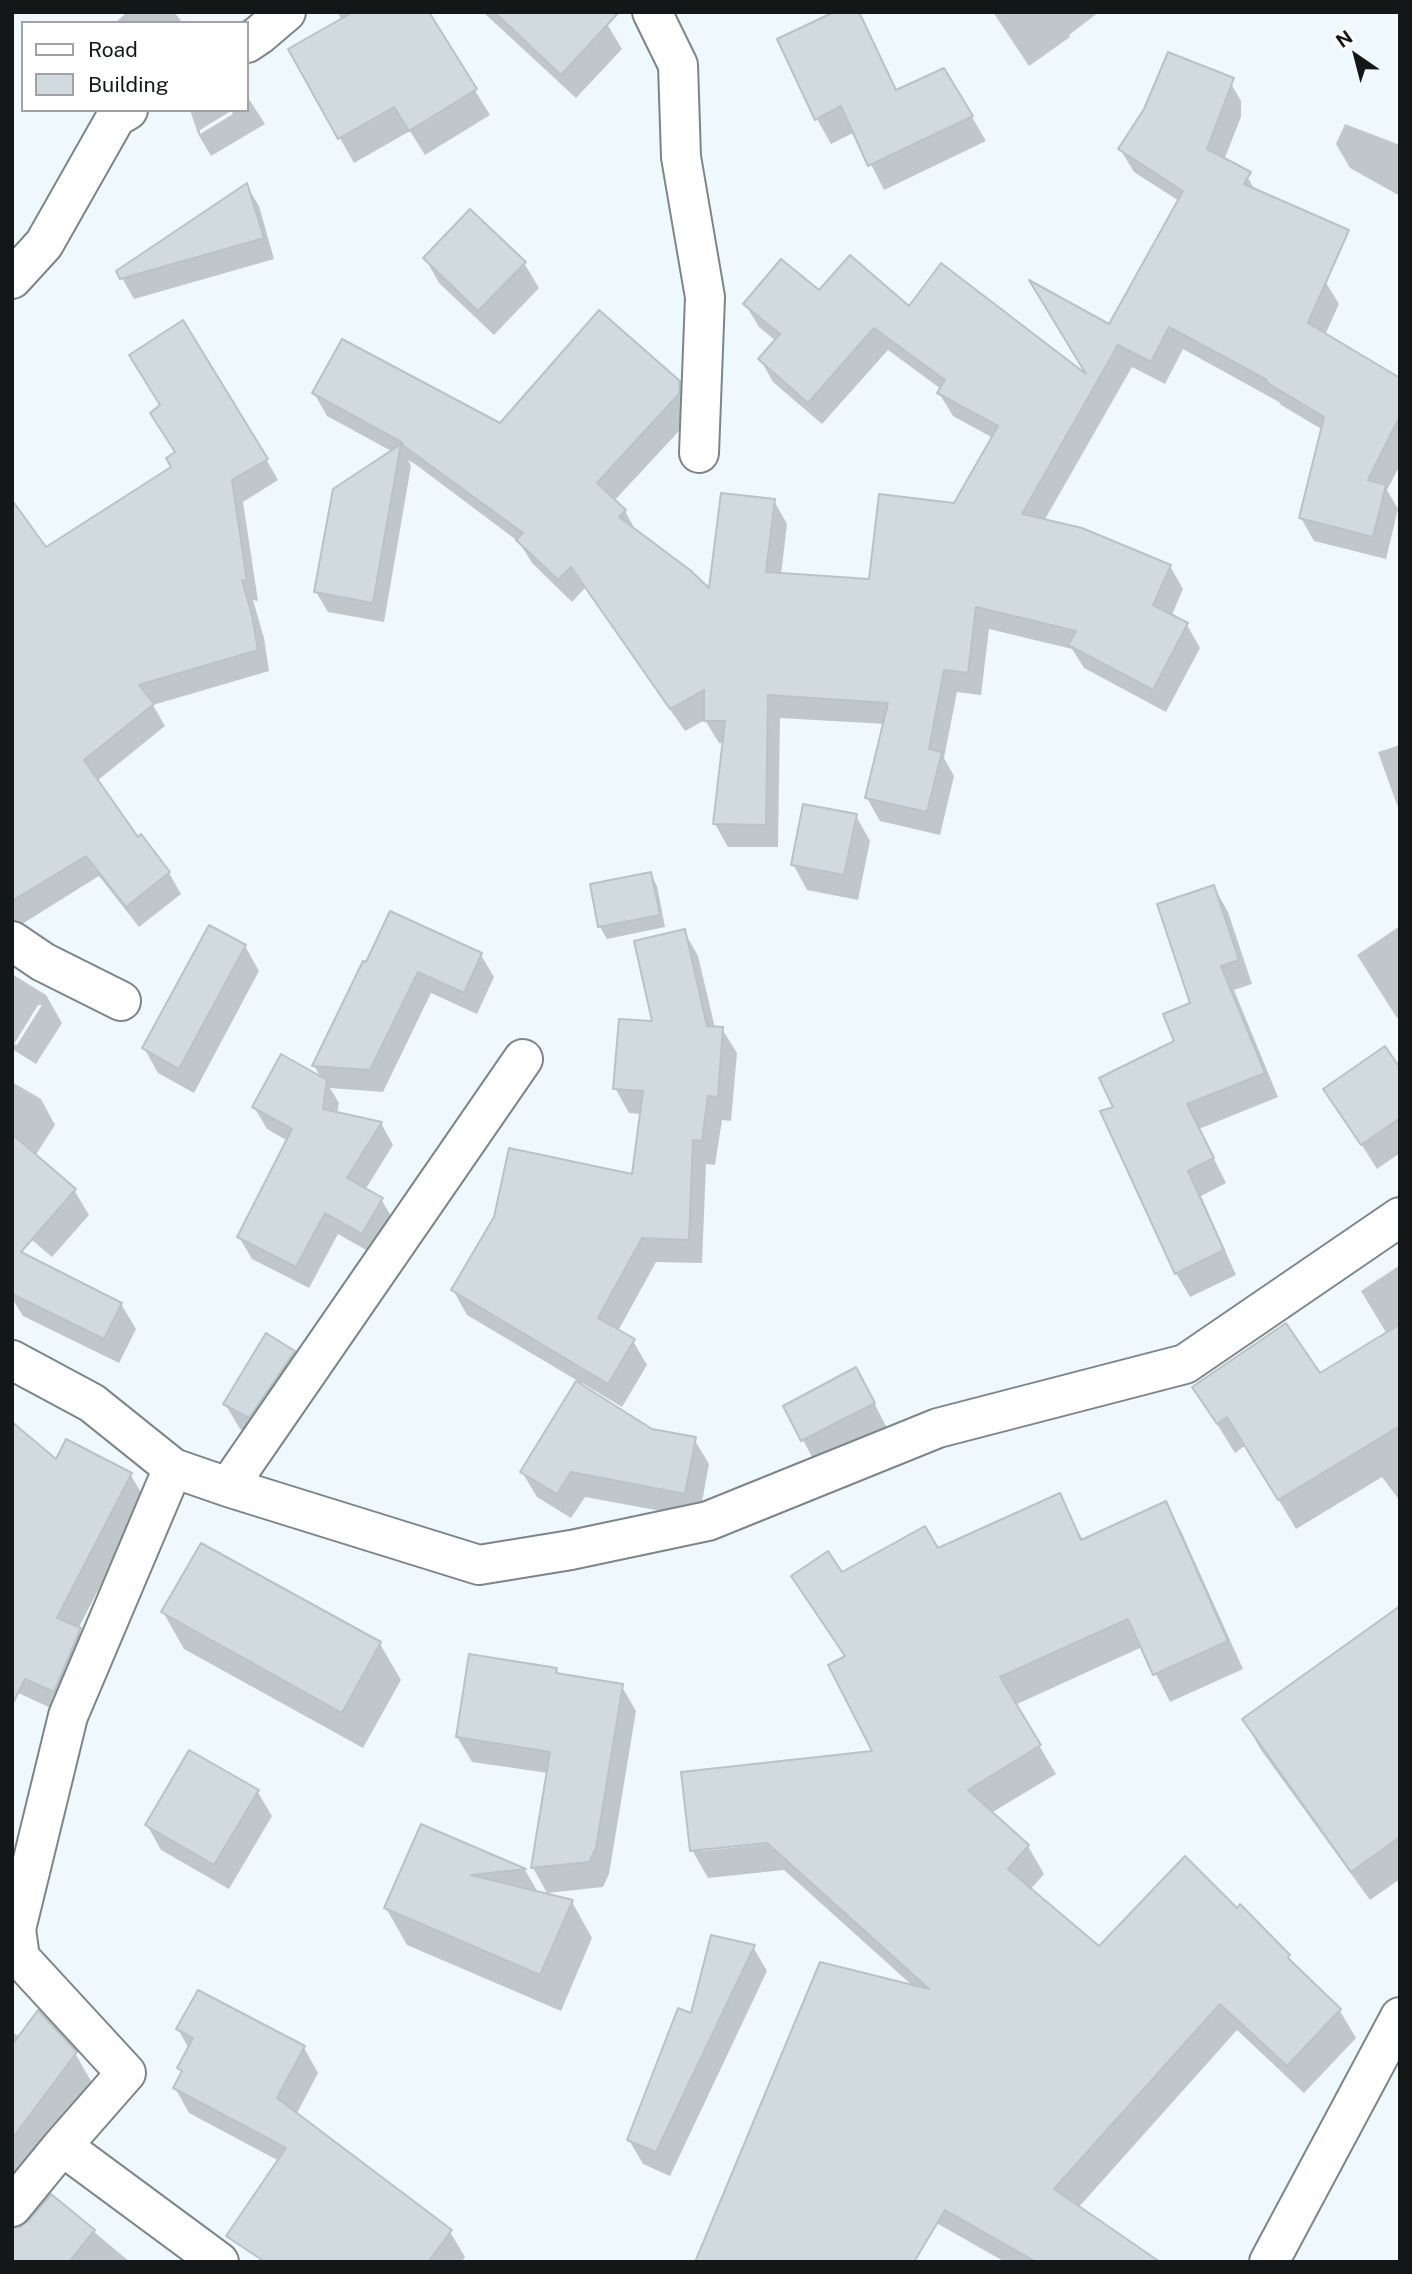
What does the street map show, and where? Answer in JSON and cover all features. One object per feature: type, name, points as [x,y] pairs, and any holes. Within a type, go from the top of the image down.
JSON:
[{"type":"street","points":[[248,42],[286,12]]},
{"type":"street","points":[[652,12],[678,65],[681,157],[705,297],[699,453]]},
{"type":"street","points":[[12,279],[44,244],[116,117],[125,112]]},
{"type":"street","points":[[12,942],[43,962],[121,1001]]},
{"type":"street","points":[[228,1487],[523,1059]]},
{"type":"street","points":[[12,1360],[92,1403],[173,1468],[479,1565],[571,1550],[708,1521],[938,1428],[1185,1364],[1400,1217]]},
{"type":"street","points":[[12,2207],[126,2073],[20,1958],[16,1929],[68,1716],[173,1468]]},
{"type":"street","points":[[1269,2262],[1400,2017]]},
{"type":"street","points":[[62,2146],[219,2262]]},
{"type":"building","points":[[353,12],[429,12],[477,89],[409,131],[394,107],[338,139],[288,49]]},
{"type":"building","points":[[494,12],[619,12],[561,75]]},
{"type":"building","points":[[834,12],[859,12],[896,90],[944,68],[973,116],[868,166],[841,106],[815,120],[777,39]]},
{"type":"building","points":[[1168,52],[1234,78],[1207,149],[1251,172],[1244,184],[1349,230],[1308,323],[1400,378],[1400,416],[1368,480],[1386,485],[1373,537],[1299,518],[1324,417],[1266,382],[1267,380],[1169,327],[1151,362],[1118,345],[1022,514],[1082,528],[1171,565],[1153,605],[1188,623],[1153,690],[1068,645],[1076,631],[976,607],[968,673],[944,670],[929,749],[942,752],[927,812],[865,798],[888,703],[768,695],[766,825],[713,824],[725,721],[704,721],[704,690],[670,709],[571,567],[558,580],[516,540],[523,533],[401,444],[403,443],[312,393],[342,339],[500,423],[599,310],[680,381],[679,394],[597,483],[626,510],[619,517],[690,570],[709,588],[721,493],[775,499],[766,572],[869,579],[879,494],[954,503],[998,426],[937,393],[945,380],[874,328],[808,403],[758,359],[780,334],[743,304],[781,259],[819,290],[850,255],[909,306],[941,263],[1086,374],[1029,280],[1109,324],[1183,191],[1118,149],[1144,109]]},
{"type":"building","points":[[247,183],[264,238],[120,279],[116,271]]},
{"type":"building","points":[[470,209],[526,262],[478,311],[423,258]]},
{"type":"building","points":[[183,320],[268,459],[232,480],[247,581],[242,580],[258,650],[139,685],[154,704],[84,760],[138,837],[141,834],[170,872],[126,907],[86,856],[12,901],[12,500],[46,547],[171,467],[166,458],[175,452],[150,413],[160,405],[129,355]]},
{"type":"building","points":[[401,444],[373,603],[314,592],[333,489]]},
{"type":"building","points":[[803,804],[857,814],[844,875],[791,865]]},
{"type":"building","points":[[651,872],[660,915],[598,927],[590,884]]},
{"type":"building","points":[[1214,885],[1239,960],[1221,966],[1265,1073],[1187,1104],[1214,1158],[1188,1171],[1224,1250],[1175,1274],[1100,1111],[1113,1107],[1099,1078],[1174,1041],[1163,1014],[1190,1003],[1157,904]]},
{"type":"building","points":[[390,911],[482,953],[464,993],[418,972],[370,1070],[312,1066],[363,961],[366,962]]},
{"type":"building","points":[[209,925],[246,945],[179,1069],[142,1048]]},
{"type":"building","points":[[685,929],[707,1026],[723,1027],[718,1097],[708,1096],[702,1141],[693,1140],[689,1240],[642,1238],[598,1318],[635,1339],[608,1384],[451,1290],[494,1217],[509,1148],[632,1174],[643,1091],[613,1089],[619,1019],[652,1021],[634,941]]},
{"type":"building","points":[[1385,1046],[1400,1068],[1400,1118],[1361,1145],[1323,1089]]},
{"type":"building","points":[[281,1054],[327,1080],[323,1109],[382,1122],[347,1178],[383,1198],[362,1234],[325,1213],[296,1267],[237,1237],[292,1129],[252,1107]]},
{"type":"building","points":[[12,1134],[76,1189],[21,1252],[122,1303],[104,1339],[12,1294]]},
{"type":"building","points":[[1286,1323],[1320,1373],[1400,1324],[1400,1426],[1278,1500],[1227,1417],[1217,1424],[1192,1387]]},
{"type":"building","points":[[266,1333],[295,1351],[249,1418],[223,1404]]},
{"type":"building","points":[[856,1367],[875,1403],[801,1441],[783,1406]]},
{"type":"building","points":[[576,1381],[652,1429],[696,1437],[685,1494],[571,1472],[557,1494],[520,1472]]},
{"type":"building","points":[[12,1422],[56,1459],[66,1439],[132,1473],[57,1618],[81,1628],[54,1692],[25,1679],[12,1705]]},
{"type":"building","points":[[1060,1493],[1081,1540],[1166,1501],[1228,1641],[1153,1675],[1128,1619],[1000,1677],[1041,1745],[968,1790],[1029,1845],[1008,1869],[1099,1946],[1185,1856],[1237,1908],[1240,1904],[1290,1955],[1288,1958],[1341,2009],[1287,2066],[1220,2004],[1054,2189],[1160,2262],[1036,2262],[945,2210],[914,2262],[695,2262],[820,1962],[929,1989],[767,1843],[690,1851],[681,1772],[872,1751],[828,1665],[845,1656],[791,1576],[828,1551],[842,1572],[925,1526],[938,1548]]},
{"type":"building","points":[[201,1543],[381,1642],[342,1713],[161,1612]]},
{"type":"building","points":[[1400,1606],[1400,1837],[1351,1872],[1242,1719]]},
{"type":"building","points":[[469,1654],[557,1668],[556,1673],[623,1684],[596,1848],[589,1862],[531,1868],[550,1752],[456,1737]]},
{"type":"building","points":[[189,1750],[259,1790],[214,1865],[145,1825]]},
{"type":"building","points":[[421,1824],[526,1869],[471,1875],[573,1900],[540,1975],[384,1908]]},
{"type":"building","points":[[711,1935],[755,1945],[656,2152],[627,2140],[678,2008],[691,2013]]},
{"type":"building","points":[[198,1990],[305,2046],[277,2098],[452,2230],[428,2262],[265,2262],[226,2236],[286,2148],[173,2088],[182,2071],[177,2068],[193,2038],[176,2029]]},
{"type":"building","points":[[38,2010],[77,2052],[12,2139],[12,2045]]},
{"type":"building","points":[[51,2194],[95,2230],[69,2262],[12,2262],[12,2228],[20,2227],[28,2221]]}]
